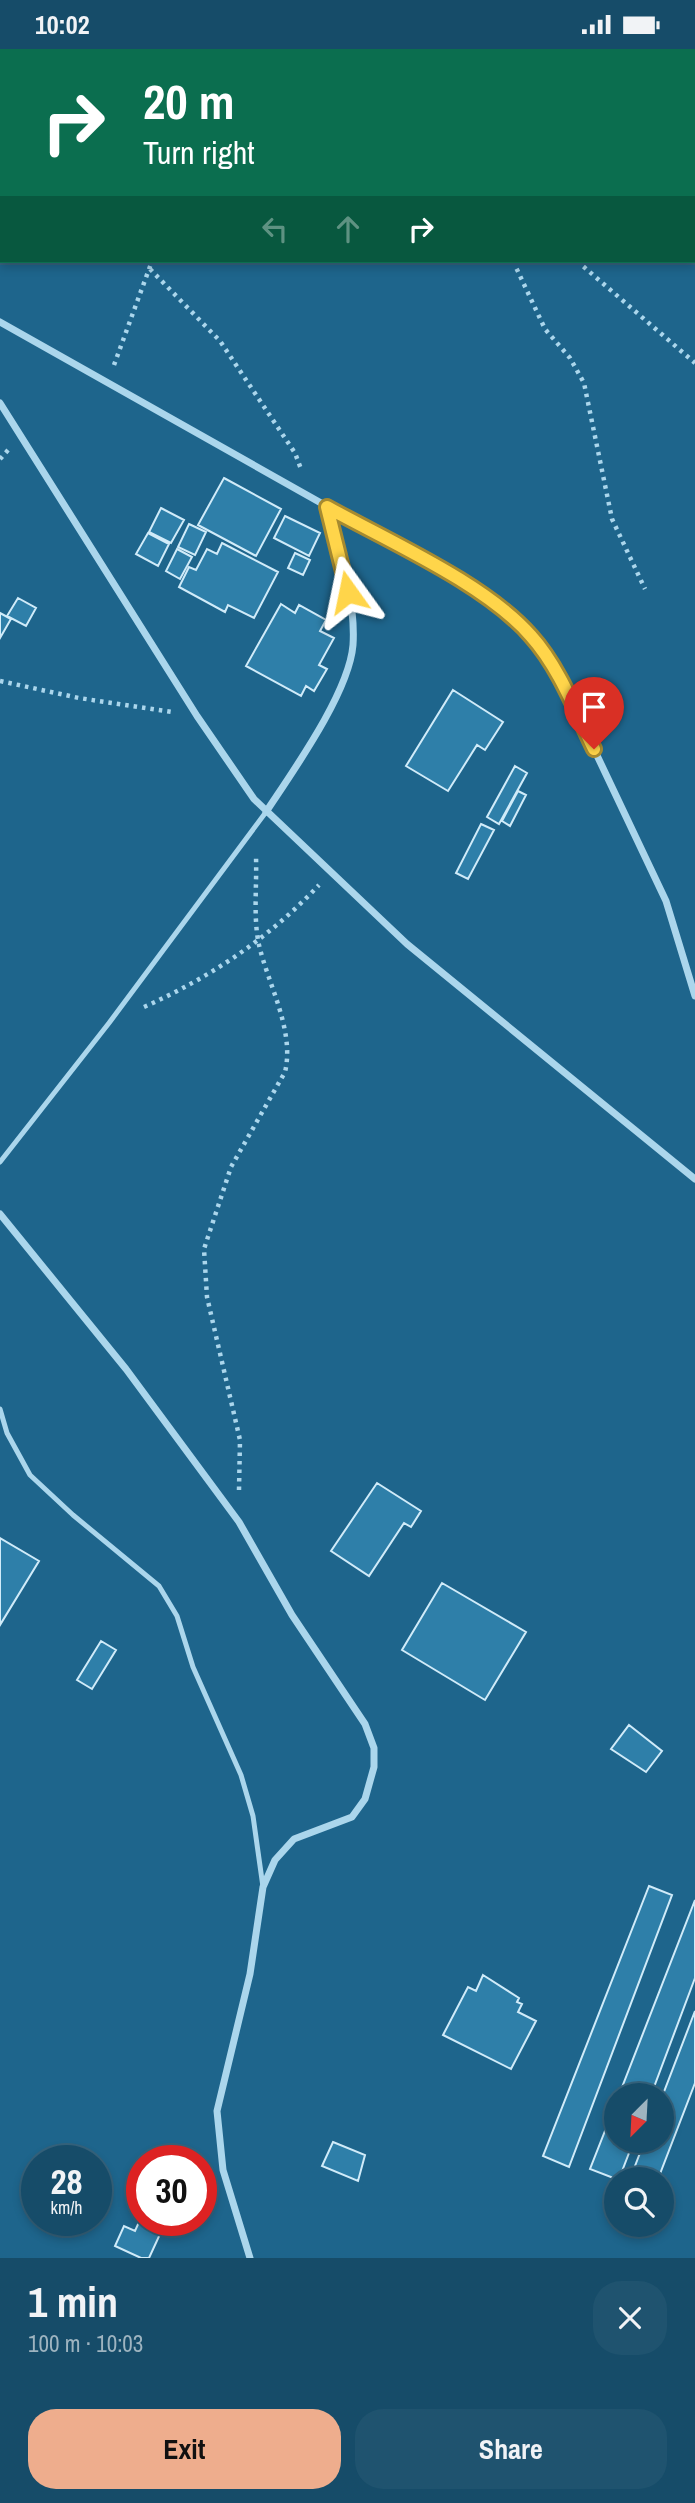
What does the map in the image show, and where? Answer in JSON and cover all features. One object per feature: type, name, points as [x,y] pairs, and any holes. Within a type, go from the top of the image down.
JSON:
[{"type":"street","points":[[0,322],[108,384],[184,423],[486,596],[517,621],[545,653],[626,811],[666,901],[695,996]]},
{"type":"street","points":[[0,404],[197,716],[242,783],[266,812],[407,944],[695,1179]]},
{"type":"street","points":[[266,812],[324,718],[351,657],[353,624],[342,563],[327,507]]},
{"type":"street","points":[[0,1215],[126,1369],[239,1522],[292,1615],[365,1724],[374,1748],[365,1799],[352,1817],[294,1839],[275,1860],[263,1887],[250,1974],[217,2111],[223,2170],[250,2258]]},
{"type":"lane","points":[[0,1162],[109,1023],[266,812]]},
{"type":"lane","points":[[0,1409],[7,1433],[30,1475],[73,1515],[159,1586],[169,1600],[193,1667],[241,1775],[253,1816],[263,1887]]},
{"type":"path","points":[[108,384],[152,263]]},
{"type":"path","points":[[514,263],[545,328],[570,358],[584,383],[612,519],[645,589]]},
{"type":"path","points":[[579,263],[695,363]]},
{"type":"path","points":[[150,269],[220,341],[295,453],[307,494]]},
{"type":"path","points":[[0,681],[79,698],[197,716]]},
{"type":"path","points":[[239,1522],[240,1440],[207,1297],[204,1249],[231,1167],[285,1072],[288,1061],[284,1028],[258,942],[256,827]]},
{"type":"path","points":[[143,1008],[188,988],[258,942],[332,871]]},
{"type":"building","points":[[224,478],[281,509],[256,556],[198,525]]},
{"type":"building","points":[[161,508],[184,520],[171,543],[149,532]]},
{"type":"building","points":[[285,516],[320,533],[309,556],[274,538]]},
{"type":"building","points":[[189,524],[206,532],[195,555],[178,547]]},
{"type":"building","points":[[148,533],[169,544],[158,566],[136,554]]},
{"type":"building","points":[[222,543],[278,572],[254,618],[228,605],[225,612],[179,587],[189,567],[196,570],[207,549],[217,554]]},
{"type":"building","points":[[177,549],[192,557],[180,579],[166,571]]},
{"type":"building","points":[[295,553],[310,560],[303,575],[288,568]]},
{"type":"building","points":[[18,598],[36,608],[26,626],[7,616]]},
{"type":"building","points":[[281,604],[295,613],[299,605],[326,620],[320,631],[334,638],[319,665],[327,669],[314,691],[306,686],[301,696],[246,666]]},
{"type":"building","points":[[0,613],[11,619],[0,638]]},
{"type":"building","points":[[453,690],[503,722],[485,750],[477,745],[448,791],[406,766]]},
{"type":"building","points":[[515,766],[527,773],[499,824],[487,817]]},
{"type":"building","points":[[518,791],[526,795],[510,826],[502,821]]},
{"type":"building","points":[[481,824],[494,830],[468,879],[456,873]]},
{"type":"building","points":[[377,1483],[421,1511],[411,1527],[404,1523],[369,1576],[331,1551]]},
{"type":"building","points":[[0,1538],[39,1561],[0,1625]]},
{"type":"building","points":[[442,1583],[526,1632],[485,1700],[402,1650]]},
{"type":"building","points":[[101,1641],[116,1650],[92,1689],[77,1680]]},
{"type":"building","points":[[629,1725],[662,1751],[646,1772],[611,1749]]},
{"type":"building","points":[[649,1886],[672,1895],[569,2167],[543,2156]]},
{"type":"building","points":[[695,1900],[695,1978],[656,2083],[624,2083]]},
{"type":"building","points":[[483,1975],[519,1998],[517,2002],[522,2004],[518,2012],[536,2021],[511,2069],[443,2035],[468,1987],[476,1991]]},
{"type":"building","points":[[695,2011],[695,2083],[674,2137],[674,2083],[667,2083]]},
{"type":"building","points":[[604,2133],[604,2153],[629,2153],[624,2167],[604,2167],[604,2174],[590,2169]]},
{"type":"building","points":[[333,2142],[365,2155],[358,2181],[322,2166]]},
{"type":"building","points":[[640,2153],[668,2153],[663,2167],[635,2167]]},
{"type":"building","points":[[124,2226],[126,2236],[159,2236],[149,2258],[141,2258],[115,2246]]},
{"type":"route","points":[[348,592],[327,507],[486,596],[517,621],[545,653],[594,749]]}]
